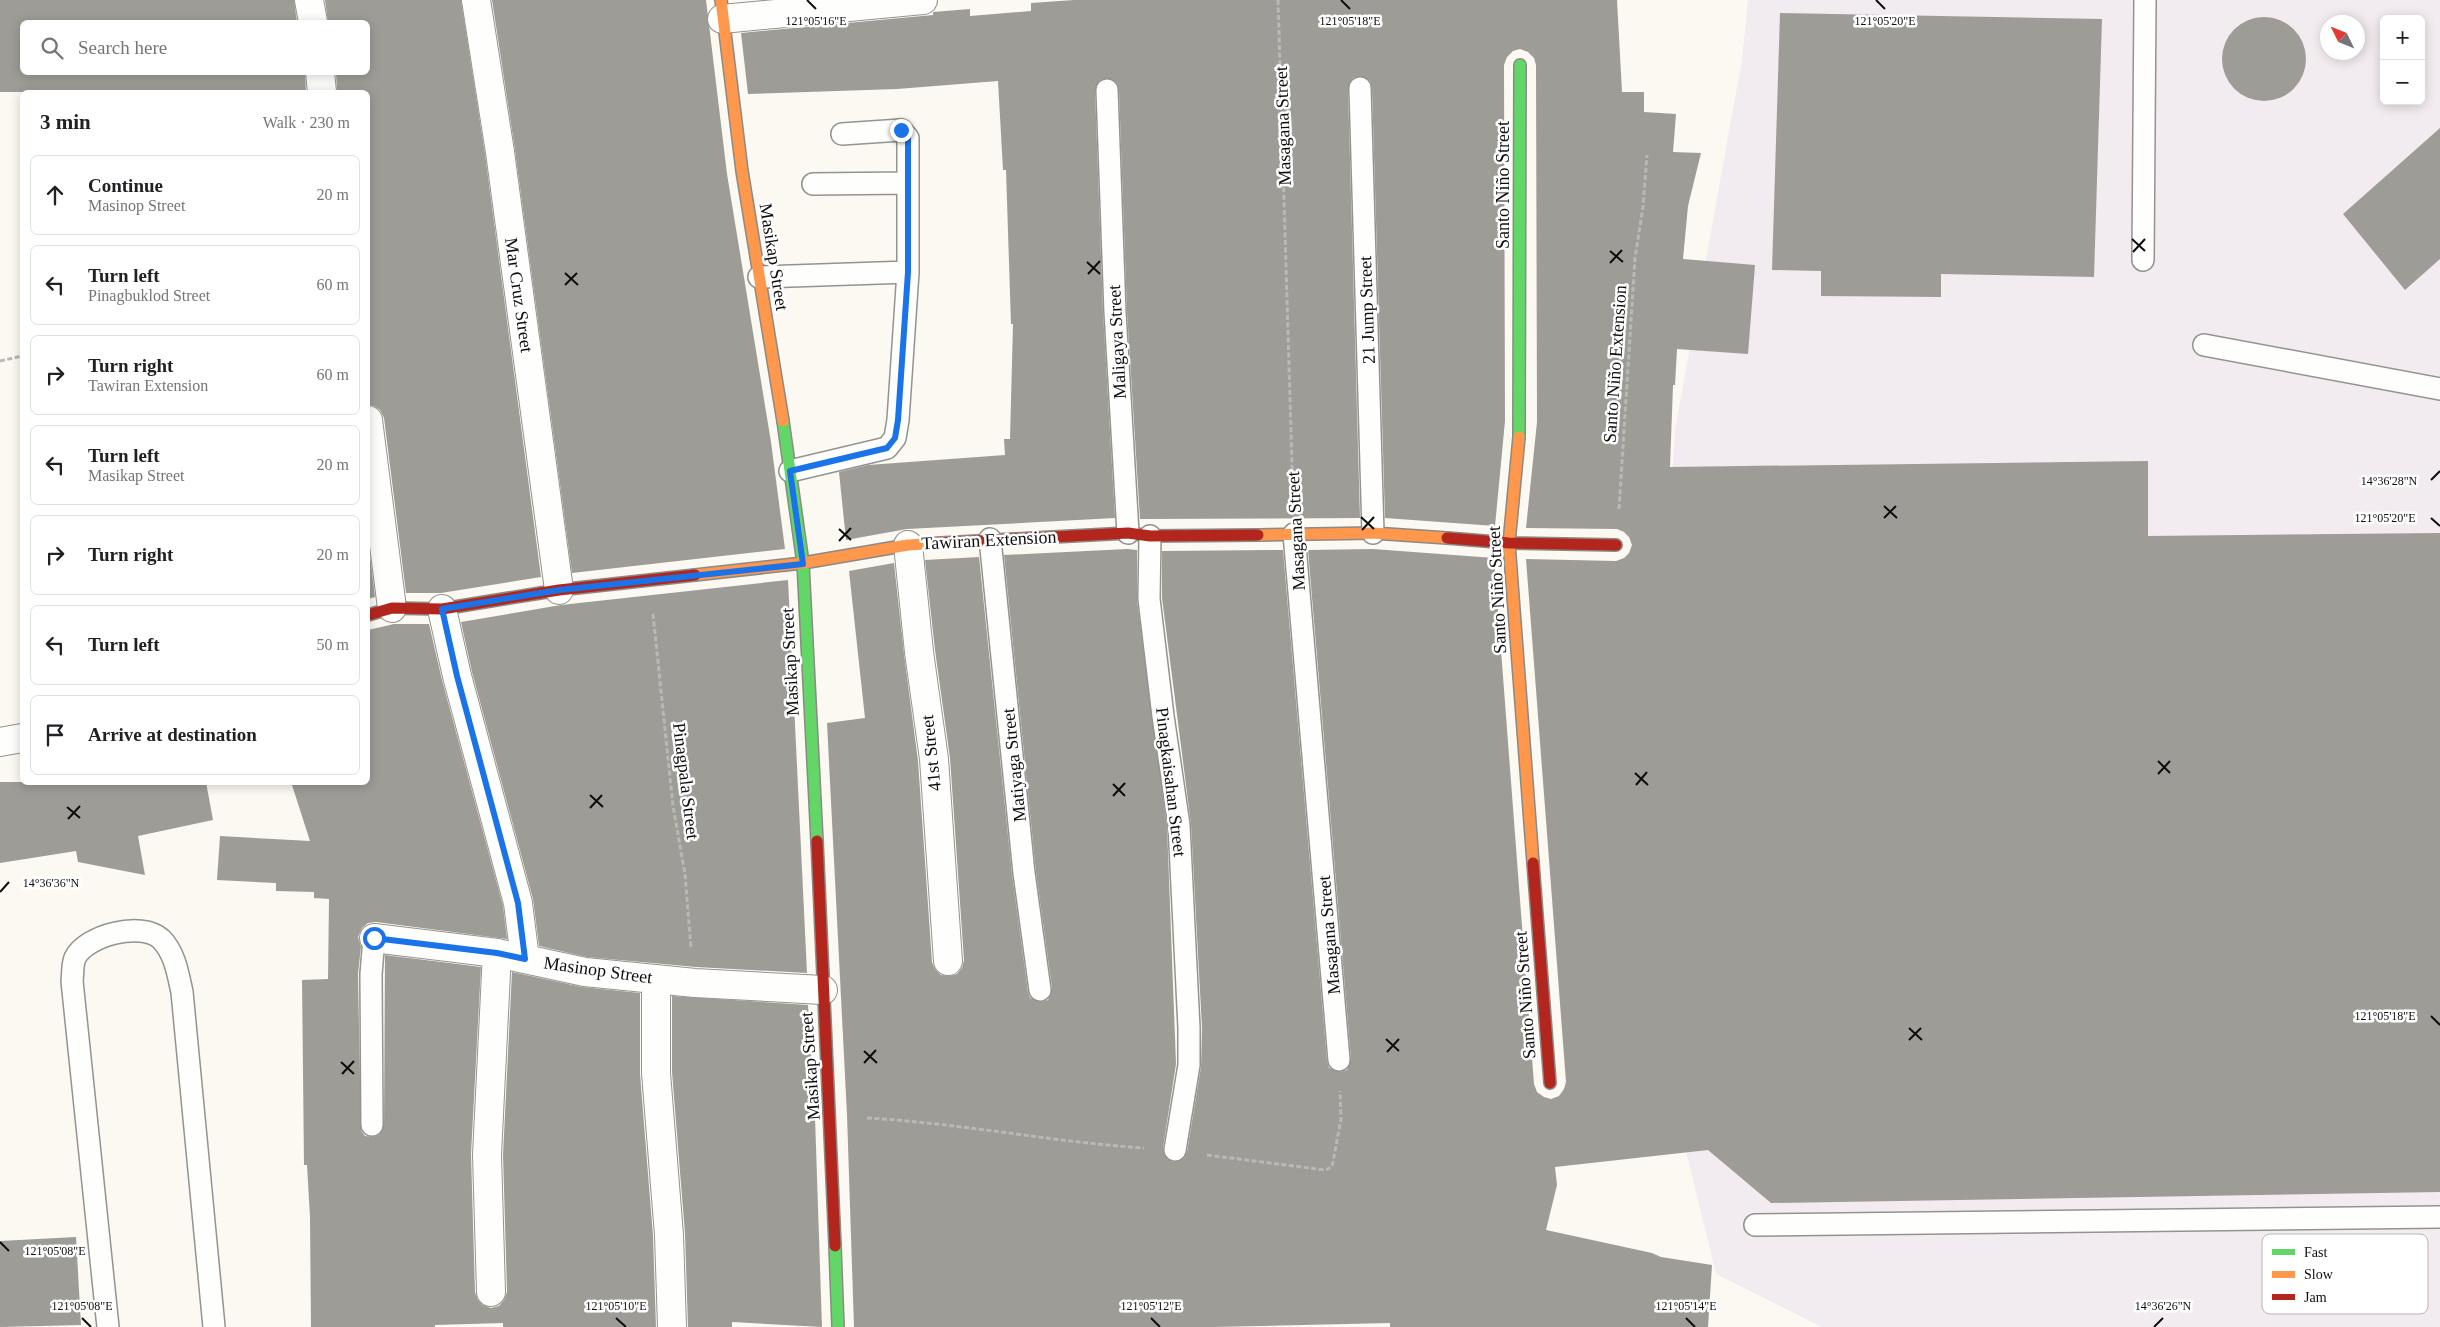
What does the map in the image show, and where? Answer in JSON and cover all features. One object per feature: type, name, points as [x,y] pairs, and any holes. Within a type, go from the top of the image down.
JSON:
[{"type":"street","points":[[309,0],[312,20]]},
{"type":"street","name":"Mar Cruz Street","points":[[476,0],[500,152],[559,590]]},
{"type":"street","points":[[722,10],[923,0]]},
{"type":"street","name":"Masikap Street","points":[[722,10],[742,171],[803,564],[823,990],[831,1116],[838,1327]]},
{"type":"street","name":"Santo Niño Street","points":[[1520,65],[1520,422],[1509,542],[1550,1083]]},
{"type":"street","points":[[320,75],[322,90]]},
{"type":"street","points":[[370,452],[380,612]]},
{"type":"street","name":"Tawiran Extension","points":[[380,612],[442,609],[559,590],[803,564],[908,545],[990,539],[1128,533],[1150,536],[1373,533],[1509,542],[1616,545]]},
{"type":"street","name":"41st Street","points":[[908,545],[919,652],[934,759],[948,961]]},
{"type":"street","points":[[442,609],[457,676],[518,903],[525,959]]},
{"type":"street","points":[[0,742],[20,738]]},
{"type":"street","name":"Masinop Street","points":[[374,938],[497,953],[585,972],[695,984],[823,990]]},
{"type":"street","points":[[491,1292],[487,1156],[497,953]]},
{"type":"street","points":[[656,979],[656,1073],[669,1235],[672,1327]]},
{"type":"lane","points":[[2143,260],[2145,0]]},
{"type":"lane","name":"21 Jump Street","points":[[1360,88],[1373,533]]},
{"type":"lane","name":"Maligaya Street","points":[[1107,90],[1115,312],[1128,533]]},
{"type":"lane","points":[[790,471],[887,448],[895,438],[898,420],[908,272],[908,138],[901,130],[842,134]]},
{"type":"lane","points":[[813,184],[908,183]]},
{"type":"lane","points":[[759,277],[908,272]]},
{"type":"lane","points":[[2204,346],[2440,388]]},
{"type":"lane","name":"Masagana Street","points":[[1294,534],[1339,1060]]},
{"type":"lane","name":"Pinagkaisahan Street","points":[[1150,536],[1149,599],[1163,716],[1179,825],[1189,1028],[1189,1064],[1175,1150]]},
{"type":"lane","name":"Matiyaga Street","points":[[990,539],[1024,873],[1040,990]]},
{"type":"lane","points":[[108,1327],[72,981],[75,958],[90,942],[110,934],[142,932],[160,938],[174,958],[182,992],[214,1327]]},
{"type":"lane","points":[[372,1126],[371,974],[374,938]]},
{"type":"lane","points":[[1755,1225],[2440,1217]]},
{"type":"path","name":"Masagana Street","points":[[1278,0],[1294,534]]},
{"type":"path","name":"Santo Niño Extension","points":[[1616,545],[1636,258],[1647,155]]},
{"type":"path","points":[[0,361],[20,356]]},
{"type":"path","name":"Pinagpala Street","points":[[650,581],[673,806],[685,874],[695,984]]},
{"type":"path","points":[[831,1116],[920,1121],[1095,1145],[1175,1150],[1325,1170],[1332,1167],[1341,1119],[1339,1060]]},
{"type":"shaded area","points":[[1748,0],[2440,0],[2440,1327],[1822,1327],[1716,1274],[1686,1151],[1667,554],[1675,430],[1742,60]]},
{"type":"building","points":[[0,0],[294,0],[297,20],[20,20],[20,75],[305,75],[306,90],[20,90],[20,92],[0,92]]},
{"type":"building","points":[[325,0],[461,0],[485,154],[541,577],[441,593],[406,593],[384,418],[380,410],[370,405],[370,90],[337,90],[336,75],[370,75],[370,20],[328,20]]},
{"type":"building","points":[[492,0],[706,0],[727,174],[771,442],[785,549],[572,573],[515,150]]},
{"type":"building","points":[[1074,0],[1617,0],[1622,92],[1644,92],[1644,112],[1676,114],[1673,152],[1701,153],[1688,206],[1683,259],[1755,265],[1748,354],[1677,349],[1675,385],[1673,385],[1670,467],[2148,461],[2148,536],[2440,533],[2440,1192],[1771,1203],[1708,1150],[1555,1167],[1557,1185],[1546,1230],[1652,1253],[1661,1257],[1712,1265],[1708,1327],[1390,1327],[1390,1323],[1213,1327],[854,1327],[847,1115],[827,723],[865,718],[849,571],[894,563],[918,761],[932,962],[935,969],[941,975],[950,976],[957,974],[962,968],[964,960],[950,758],[925,560],[979,557],[1012,874],[1028,992],[1030,998],[1041,1002],[1048,1000],[1052,988],[1036,872],[1004,555],[1137,550],[1137,600],[1167,826],[1176,1064],[1163,1148],[1167,1159],[1173,1162],[1184,1158],[1187,1152],[1201,1067],[1202,1028],[1191,824],[1162,598],[1162,551],[1283,550],[1327,1061],[1329,1068],[1340,1072],[1347,1070],[1351,1059],[1308,550],[1373,549],[1494,558],[1534,1084],[1537,1092],[1551,1099],[1559,1096],[1566,1082],[1526,559],[1616,561],[1624,558],[1629,553],[1632,545],[1629,537],[1617,529],[1526,528],[1537,422],[1536,65],[1534,58],[1528,52],[1520,49],[1513,51],[1507,57],[1504,65],[1505,421],[1495,526],[1385,518],[1372,88],[1370,81],[1360,76],[1353,78],[1348,88],[1360,518],[1140,519],[1127,311],[1119,90],[1117,83],[1107,78],[1100,80],[1095,90],[1103,312],[1115,518],[907,529],[846,540],[839,472],[868,465],[1005,455],[1004,439],[1010,439],[1013,324],[1011,324],[1006,170],[1003,170],[998,81],[897,89],[748,94],[741,33],[933,15],[933,12],[970,9],[970,16],[1031,11],[1031,3]]},
{"type":"building","points":[[1780,13],[2102,19],[2094,277],[1941,274],[1941,297],[1821,296],[1821,271],[1772,270]]},
{"type":"building","points":[[2264,17],[2280,20],[2294,29],[2303,43],[2306,59],[2303,75],[2294,89],[2280,98],[2264,101],[2248,98],[2234,89],[2225,75],[2222,59],[2225,43],[2234,29],[2248,20]]},
{"type":"building","points":[[2440,128],[2440,259],[2405,290],[2343,214]]},
{"type":"building","points":[[370,556],[375,597],[370,598]]},
{"type":"building","points":[[788,580],[807,973],[696,967],[587,957],[539,946],[533,899],[472,672],[461,622],[561,605]]},
{"type":"building","points":[[394,624],[429,624],[442,680],[503,906],[507,939],[376,922],[368,923],[362,928],[358,937],[361,946],[358,974],[361,1131],[365,1136],[373,1137],[379,1135],[384,1125],[385,955],[481,967],[471,1154],[475,1292],[478,1300],[483,1305],[491,1308],[499,1306],[507,1292],[503,1155],[512,972],[582,987],[640,993],[640,1074],[653,1236],[656,1327],[503,1327],[503,1323],[435,1325],[435,1327],[311,1327],[310,1217],[307,1165],[304,1165],[302,980],[328,979],[329,899],[314,898],[314,892],[276,891],[276,883],[217,880],[220,836],[310,841],[292,785],[370,785],[370,630]]},
{"type":"building","points":[[0,782],[20,782],[20,785],[207,785],[213,820],[138,836],[145,875],[78,862],[76,851],[0,863]]},
{"type":"building","points":[[672,996],[808,1005],[815,1117],[822,1327],[732,1322],[732,1327],[688,1327],[685,1234],[672,1072]]},
{"type":"building","points":[[76,1237],[81,1325],[0,1327],[0,1241]]},
{"type":"traffic: fast","points":[[1519,437],[1520,65]]},
{"type":"traffic: fast","points":[[783,421],[803,563],[817,841]]},
{"type":"traffic: fast","points":[[835,1246],[838,1327]]},
{"type":"traffic: slow","points":[[721,0],[742,171],[783,421]]},
{"type":"traffic: slow","points":[[1519,437],[1509,543],[1533,863]]},
{"type":"traffic: slow","points":[[1258,535],[1373,533],[1447,538]]},
{"type":"traffic: slow","points":[[695,575],[803,563],[908,545],[941,543]]},
{"type":"traffic: jam","points":[[941,543],[1128,533],[1150,536],[1258,535]]},
{"type":"traffic: jam","points":[[1447,538],[1509,543],[1616,545]]},
{"type":"traffic: jam","points":[[370,614],[392,608],[442,609],[559,590],[695,575]]},
{"type":"traffic: jam","points":[[817,841],[835,1246]]},
{"type":"traffic: jam","points":[[1533,863],[1550,1083]]},
{"type":"route","points":[[374,938],[396,939],[497,953],[525,959],[518,903],[480,754],[457,676],[442,609],[559,590],[803,564],[790,471],[887,448],[895,438],[898,420],[908,272],[908,138],[901,130]]}]
